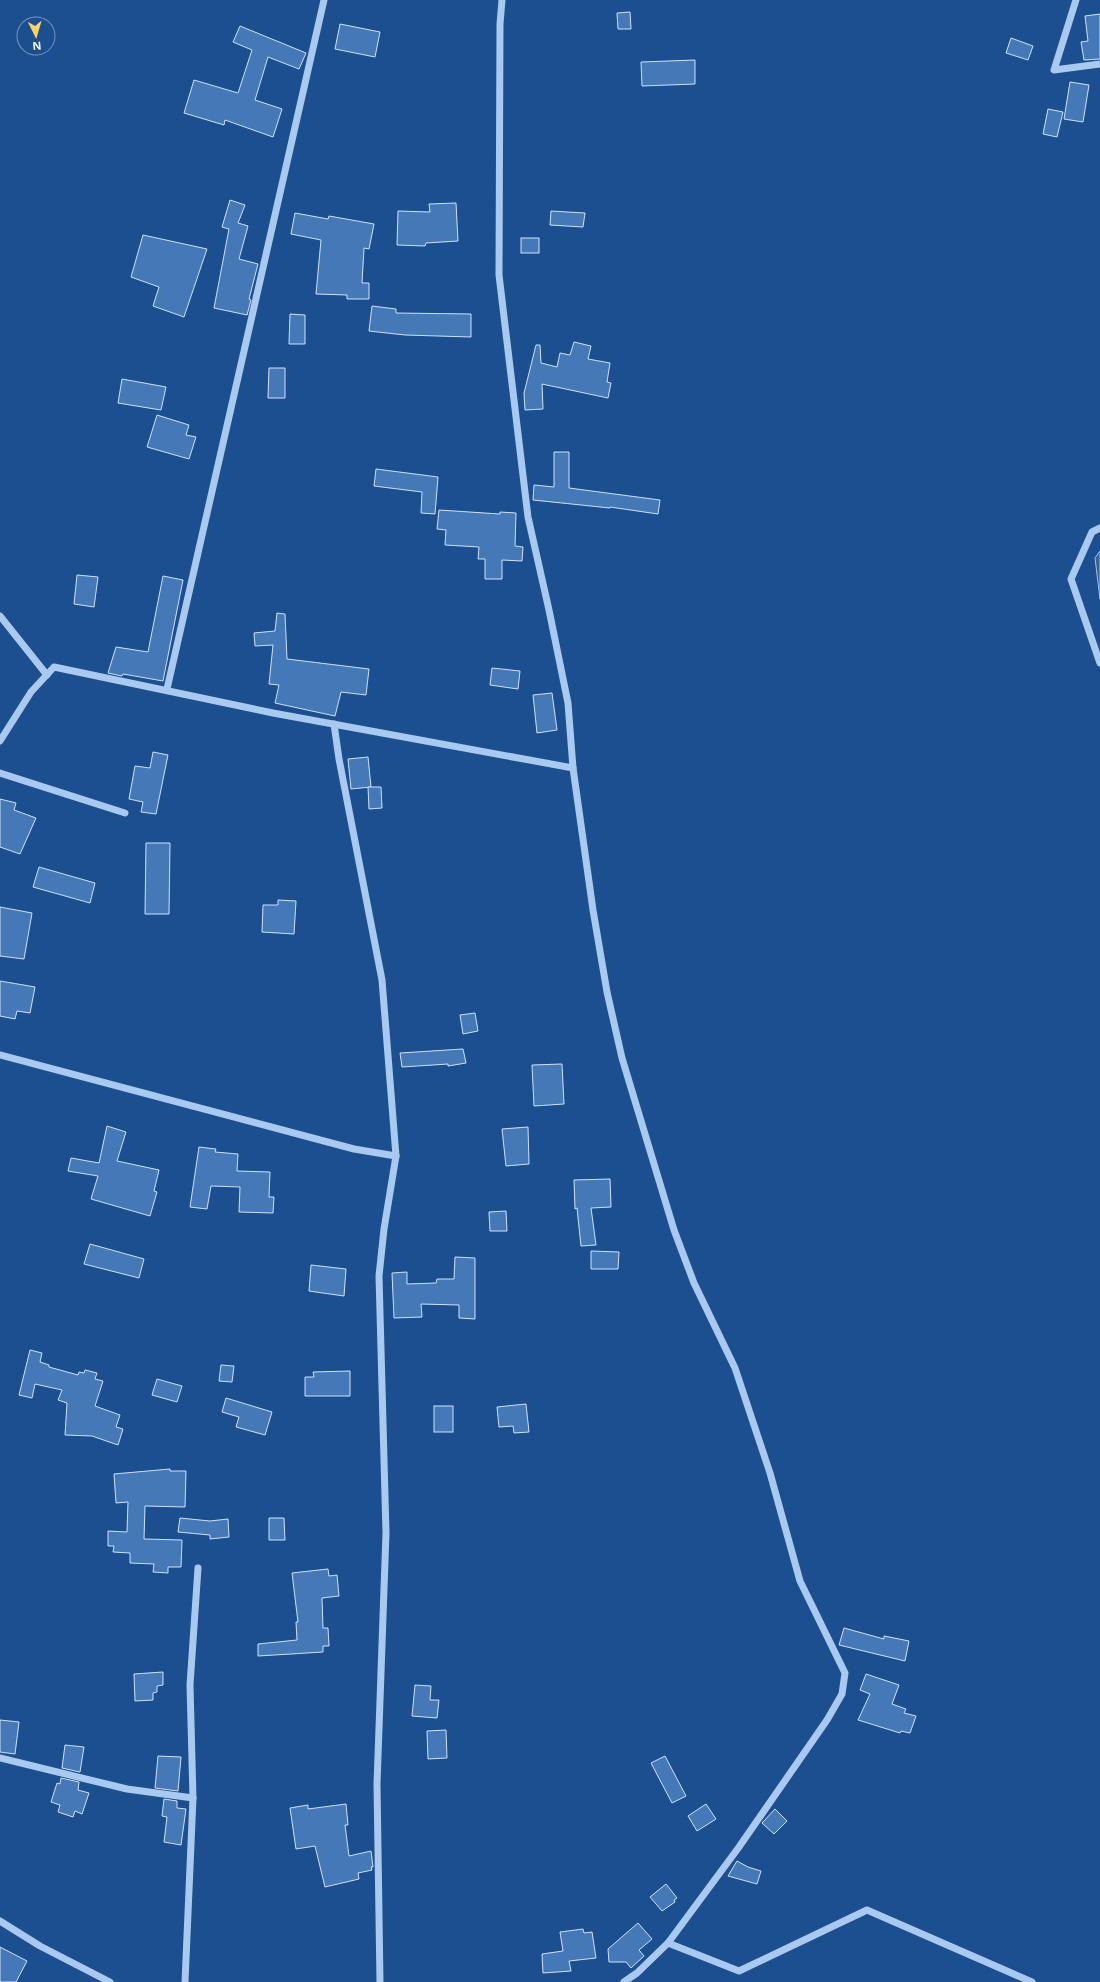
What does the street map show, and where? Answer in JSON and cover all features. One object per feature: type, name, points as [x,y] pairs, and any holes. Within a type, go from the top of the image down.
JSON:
[{"type":"street","points":[[167,690],[324,0]]},
{"type":"street","points":[[502,0],[500,24],[499,275],[528,517],[568,704],[573,768],[593,910],[607,992],[622,1058],[674,1230],[694,1283],[734,1368],[770,1473],[800,1581],[845,1673],[842,1694],[827,1720],[738,1847],[668,1943],[637,1973],[624,1982]]},
{"type":"street","points":[[1076,0],[1054,70],[1100,64]]},
{"type":"street","points":[[1100,528],[1092,532],[1071,580],[1100,663]]},
{"type":"street","points":[[0,616],[47,675]]},
{"type":"street","points":[[1,737],[31,692],[54,667],[334,724],[573,768]]},
{"type":"street","points":[[334,724],[382,980],[396,1156],[379,1276],[386,1533],[377,1784],[380,1982]]},
{"type":"street","points":[[0,773],[125,813]]},
{"type":"street","points":[[0,1055],[354,1149],[396,1156]]},
{"type":"street","points":[[185,1982],[193,1798],[190,1685],[198,1568]]},
{"type":"street","points":[[0,1758],[127,1789],[193,1798]]},
{"type":"street","points":[[668,1943],[738,1971],[867,1910],[1032,1982]]},
{"type":"street","points":[[0,1921],[40,1946],[110,1982]]},
{"type":"water","points":[[1100,551],[1100,599],[1095,558]]},
{"type":"building","points":[[630,12],[631,29],[618,29],[617,13]]},
{"type":"building","points":[[1100,14],[1100,59],[1084,60],[1081,42],[1088,41],[1085,16]]},
{"type":"building","points":[[340,24],[380,32],[375,57],[335,49]]},
{"type":"building","points":[[240,26],[306,53],[299,69],[268,57],[255,100],[282,109],[273,137],[225,120],[224,125],[184,113],[194,80],[238,93],[252,50],[233,42]]},
{"type":"building","points":[[1011,38],[1033,46],[1028,60],[1006,53]]},
{"type":"building","points":[[695,60],[695,84],[642,86],[641,62]]},
{"type":"building","points":[[1070,82],[1089,85],[1083,122],[1064,119]]},
{"type":"building","points":[[1048,109],[1063,112],[1057,137],[1043,134]]},
{"type":"building","points":[[230,200],[245,205],[238,223],[248,226],[239,259],[258,264],[249,299],[251,300],[247,315],[214,308],[229,229],[222,227]]},
{"type":"building","points":[[456,203],[458,241],[426,243],[425,246],[397,245],[398,211],[430,212],[429,204]]},
{"type":"building","points":[[551,211],[585,213],[583,227],[550,225]]},
{"type":"building","points":[[295,213],[328,219],[329,216],[374,224],[369,249],[364,248],[362,283],[369,283],[369,299],[347,299],[347,295],[316,294],[321,240],[291,234]]},
{"type":"building","points":[[143,235],[207,249],[184,317],[153,306],[159,287],[131,277]]},
{"type":"building","points":[[521,238],[539,238],[539,253],[521,253]]},
{"type":"building","points":[[372,306],[396,309],[396,313],[471,314],[471,337],[405,335],[369,331]]},
{"type":"building","points":[[290,314],[305,315],[305,344],[289,344]]},
{"type":"building","points":[[574,342],[591,346],[588,359],[610,363],[607,382],[611,383],[608,398],[542,384],[543,409],[525,410],[524,393],[536,345],[540,345],[541,363],[557,367],[560,353],[570,355]]},
{"type":"building","points":[[269,368],[285,368],[285,398],[268,398]]},
{"type":"building","points":[[122,379],[166,387],[161,410],[118,403]]},
{"type":"building","points":[[157,415],[189,425],[186,435],[196,437],[189,459],[147,447]]},
{"type":"building","points":[[554,452],[569,452],[569,488],[660,500],[658,514],[610,507],[533,500],[534,485],[554,487]]},
{"type":"building","points":[[376,469],[438,477],[435,514],[421,513],[422,492],[374,486]]},
{"type":"building","points":[[439,510],[500,514],[500,512],[516,513],[515,546],[523,547],[522,561],[502,560],[502,579],[485,579],[485,559],[478,559],[479,547],[445,545],[446,530],[437,529]]},
{"type":"building","points":[[77,575],[98,577],[94,607],[74,604]]},
{"type":"building","points":[[163,576],[183,580],[163,681],[108,673],[116,647],[148,652]]},
{"type":"building","points":[[277,613],[285,614],[287,659],[369,669],[366,695],[341,692],[335,716],[275,703],[279,685],[269,684],[273,645],[255,646],[254,633],[275,631]]},
{"type":"building","points":[[492,668],[520,671],[518,689],[490,685]]},
{"type":"building","points":[[552,693],[557,730],[537,733],[533,695]]},
{"type":"building","points":[[153,752],[168,755],[156,814],[141,812],[143,802],[129,799],[135,766],[150,768]]},
{"type":"building","points":[[368,757],[371,787],[351,789],[348,759]]},
{"type":"building","points":[[368,787],[381,787],[382,808],[369,809]]},
{"type":"building","points":[[0,799],[16,803],[14,810],[36,818],[20,854],[0,847]]},
{"type":"building","points":[[146,843],[170,843],[169,914],[145,914]]},
{"type":"building","points":[[39,867],[95,883],[90,903],[33,887]]},
{"type":"building","points":[[278,900],[296,901],[294,934],[262,932],[263,905],[278,905]]},
{"type":"building","points":[[0,907],[32,913],[24,959],[0,956]]},
{"type":"building","points":[[0,981],[35,987],[30,1013],[17,1011],[15,1019],[0,1016]]},
{"type":"building","points":[[475,1013],[478,1031],[463,1034],[460,1015]]},
{"type":"building","points":[[463,1049],[466,1063],[448,1066],[448,1064],[402,1067],[400,1053]]},
{"type":"building","points":[[562,1064],[564,1104],[534,1106],[532,1065]]},
{"type":"building","points":[[107,1126],[126,1132],[117,1161],[159,1170],[154,1191],[157,1192],[150,1216],[91,1199],[98,1176],[68,1171],[71,1158],[99,1163]]},
{"type":"building","points":[[528,1127],[529,1164],[506,1166],[502,1129]]},
{"type":"building","points":[[199,1147],[216,1149],[215,1152],[238,1154],[237,1171],[270,1172],[269,1197],[274,1197],[273,1213],[239,1212],[240,1187],[211,1186],[207,1209],[190,1207]]},
{"type":"building","points":[[610,1179],[611,1207],[591,1208],[596,1245],[581,1246],[577,1208],[575,1209],[574,1180]]},
{"type":"building","points":[[506,1211],[507,1231],[490,1231],[489,1212]]},
{"type":"building","points":[[90,1244],[144,1259],[139,1278],[84,1264]]},
{"type":"building","points":[[591,1251],[619,1252],[618,1269],[591,1269]]},
{"type":"building","points":[[455,1257],[475,1258],[475,1319],[459,1318],[459,1305],[421,1304],[422,1317],[394,1318],[392,1273],[407,1272],[407,1284],[436,1283],[437,1279],[454,1279]]},
{"type":"building","points":[[311,1265],[346,1269],[344,1296],[309,1291]]},
{"type":"building","points":[[30,1350],[42,1353],[40,1362],[49,1365],[49,1367],[78,1375],[79,1372],[84,1373],[85,1370],[97,1373],[95,1379],[103,1381],[95,1406],[120,1415],[116,1427],[123,1429],[118,1445],[92,1436],[65,1435],[67,1403],[58,1400],[62,1390],[35,1384],[32,1398],[19,1395]]},
{"type":"building","points":[[221,1365],[234,1366],[232,1382],[219,1381]]},
{"type":"building","points":[[350,1371],[350,1396],[305,1396],[305,1377],[314,1377],[313,1372]]},
{"type":"building","points":[[157,1379],[182,1386],[177,1402],[152,1395]]},
{"type":"building","points":[[226,1398],[272,1412],[265,1435],[236,1427],[239,1417],[222,1412]]},
{"type":"building","points":[[526,1404],[529,1432],[514,1433],[513,1426],[499,1427],[497,1407]]},
{"type":"building","points":[[434,1406],[453,1406],[453,1432],[434,1432]]},
{"type":"building","points":[[170,1469],[170,1471],[186,1471],[185,1507],[145,1506],[144,1539],[182,1540],[181,1567],[168,1567],[168,1573],[153,1572],[154,1564],[130,1563],[130,1553],[113,1552],[114,1546],[108,1546],[108,1531],[127,1532],[128,1502],[116,1503],[114,1474]]},
{"type":"building","points":[[180,1518],[210,1521],[228,1519],[229,1537],[210,1539],[210,1535],[178,1532]]},
{"type":"building","points":[[269,1518],[284,1518],[285,1540],[269,1540]]},
{"type":"building","points":[[328,1569],[329,1576],[337,1575],[339,1596],[322,1598],[323,1628],[328,1628],[329,1646],[323,1646],[323,1652],[258,1656],[258,1644],[297,1640],[296,1622],[298,1622],[292,1573]]},
{"type":"building","points":[[844,1628],[884,1639],[884,1636],[909,1641],[905,1661],[839,1645]]},
{"type":"building","points":[[163,1672],[163,1685],[157,1686],[157,1692],[153,1693],[153,1700],[135,1701],[134,1674]]},
{"type":"building","points":[[866,1674],[899,1685],[892,1704],[906,1709],[904,1713],[916,1716],[910,1733],[901,1731],[900,1733],[858,1720],[870,1694],[860,1690]]},
{"type":"building","points":[[415,1685],[431,1686],[430,1700],[439,1700],[437,1718],[412,1716]]},
{"type":"building","points":[[0,1720],[19,1722],[15,1754],[0,1752]]},
{"type":"building","points":[[446,1730],[447,1758],[428,1759],[427,1731]]},
{"type":"building","points":[[65,1745],[84,1747],[80,1772],[62,1768]]},
{"type":"building","points":[[158,1756],[181,1757],[178,1791],[155,1788]]},
{"type":"building","points":[[665,1756],[686,1796],[672,1803],[651,1763]]},
{"type":"building","points":[[61,1778],[79,1782],[78,1790],[89,1793],[82,1814],[75,1811],[73,1817],[58,1812],[60,1805],[51,1802],[57,1783],[60,1784]]},
{"type":"building","points":[[164,1799],[177,1801],[177,1808],[186,1809],[181,1845],[164,1842],[167,1817],[162,1816]]},
{"type":"building","points":[[346,1804],[348,1825],[345,1825],[349,1856],[371,1851],[373,1867],[371,1867],[372,1870],[358,1873],[359,1879],[325,1887],[315,1846],[296,1849],[290,1808],[308,1805],[308,1809]]},
{"type":"building","points":[[706,1804],[716,1819],[697,1831],[688,1816]]},
{"type":"building","points":[[775,1809],[787,1821],[774,1834],[762,1823]]},
{"type":"building","points":[[737,1861],[748,1867],[761,1871],[757,1884],[728,1876]]},
{"type":"building","points":[[666,1884],[677,1898],[674,1900],[675,1902],[662,1911],[650,1897]]},
{"type":"building","points":[[638,1923],[652,1939],[639,1950],[644,1956],[631,1968],[626,1962],[609,1962],[608,1949]]},
{"type":"building","points":[[583,1929],[584,1933],[592,1932],[596,1958],[569,1961],[571,1971],[543,1973],[542,1954],[563,1951],[560,1932]]},
{"type":"building","points":[[0,1947],[27,1961],[16,1982],[0,1982]]}]
